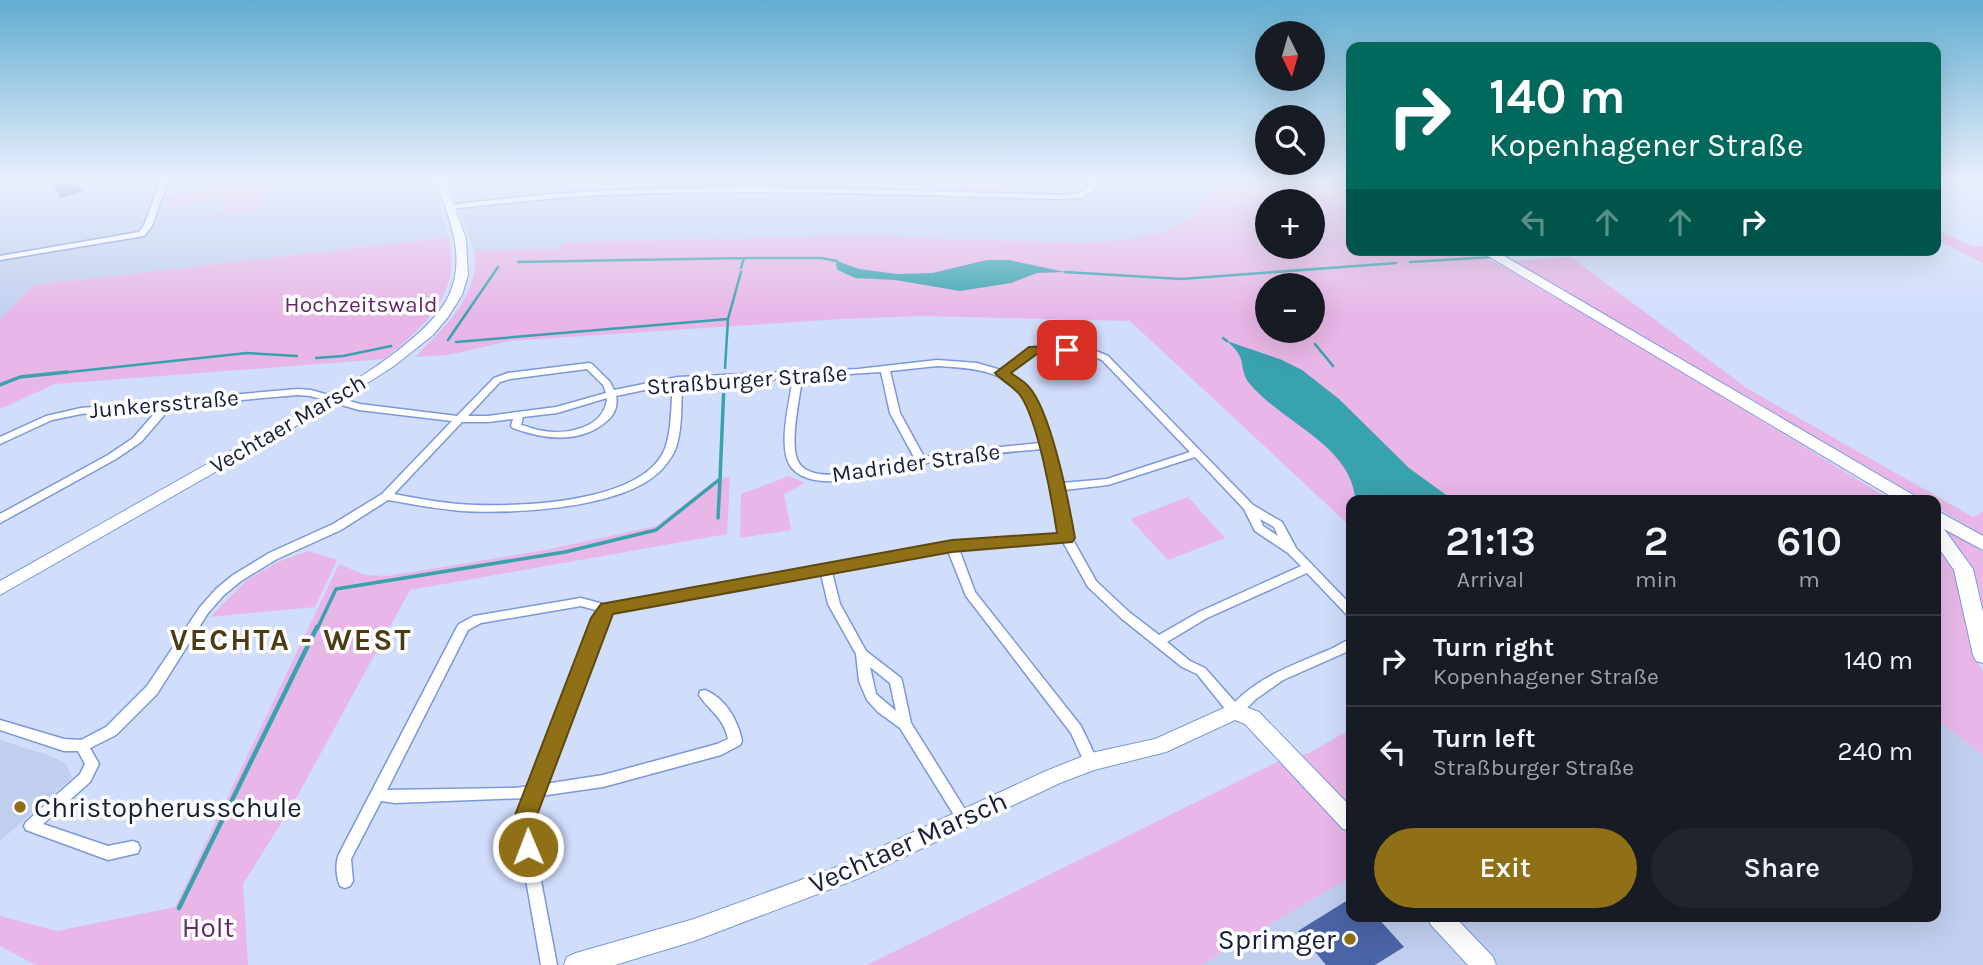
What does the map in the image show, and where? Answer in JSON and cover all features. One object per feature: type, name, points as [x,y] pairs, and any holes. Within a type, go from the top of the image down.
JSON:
[{"type":"main road","points":[[1494,256],[1900,495]]},
{"type":"main road","points":[[1807,441],[1817,452],[1890,495]]},
{"type":"main road","points":[[1941,519],[1983,544]]},
{"type":"main road","points":[[1941,538],[1964,569],[1983,655]]},
{"type":"street","points":[[0,258],[141,234],[148,225]]},
{"type":"street","name":"Vechtaer Marsch","points":[[0,589],[331,400],[382,369],[417,342],[443,314],[455,295],[462,275],[461,246],[455,225]]},
{"type":"street","points":[[1002,373],[1034,350],[1045,348],[1097,354],[1105,358],[1249,507],[1259,528],[1292,550],[1346,607]]},
{"type":"street","name":"Straßburger Straße","points":[[331,400],[359,407],[461,419],[518,417],[678,380],[885,370],[952,363],[1002,373],[1028,397],[1047,446],[1058,487],[1066,538],[1092,584],[1125,615],[1186,664],[1194,675],[1218,691],[1235,711],[1252,718],[1346,817]]},
{"type":"street","points":[[0,724],[64,745],[82,746],[111,731],[152,690],[204,610],[229,584],[273,556],[337,527],[386,496],[497,380],[508,376],[589,366],[600,374],[610,394],[611,404],[606,419],[598,426],[569,436],[525,430],[516,426],[518,417]]},
{"type":"street","points":[[885,370],[895,414],[921,460]]},
{"type":"street","name":"Madrider Straße","points":[[798,374],[792,461],[798,468],[828,478],[966,452],[1047,446]]},
{"type":"street","points":[[386,496],[427,504],[498,509],[562,503],[626,488],[661,466],[670,452],[678,380]]},
{"type":"street","name":"Junkersstraße","points":[[0,441],[63,414],[298,391],[331,400]]},
{"type":"street","points":[[0,519],[5,512],[112,457],[137,440],[169,403]]},
{"type":"street","points":[[1058,487],[1108,482],[1197,453]]},
{"type":"street","points":[[345,881],[344,859],[463,627],[478,619],[581,601],[607,609],[952,546],[1066,538]]},
{"type":"street","points":[[952,546],[970,593],[1076,730],[1091,762]]},
{"type":"street","points":[[1159,641],[1203,615],[1309,567]]},
{"type":"street","points":[[826,569],[834,604],[862,654],[867,694],[879,707],[905,724]]},
{"type":"street","points":[[549,965],[523,823],[601,618],[607,609]]},
{"type":"street","points":[[1235,711],[1250,693],[1279,676],[1346,647]]},
{"type":"street","points":[[862,654],[896,681],[905,724],[964,819]]},
{"type":"street","points":[[377,795],[395,797],[515,794],[603,780],[721,749],[734,741],[734,730],[725,712],[705,695]]},
{"type":"street","name":"Vechtaer Marsch","points":[[576,965],[694,930],[790,895],[849,872],[1053,777],[1091,762],[1159,746],[1235,711]]},
{"type":"street","points":[[82,746],[92,764],[85,778],[31,826],[108,852],[133,848]]},
{"type":"street","points":[[1444,922],[1483,965]]},
{"type":"shaded area","points":[[0,225],[445,225],[449,237],[33,285],[0,320]]},
{"type":"shaded area","points":[[464,225],[1178,225],[1167,231],[1134,238],[1090,243],[864,236],[564,242],[560,249],[474,250]]},
{"type":"shaded area","points":[[987,260],[1009,260],[1065,272],[1037,273],[1011,283],[960,291],[895,280],[855,278],[838,270],[836,265],[837,261],[859,269],[897,274],[932,273]]},
{"type":"shaded area","points":[[1227,341],[1282,360],[1302,370],[1339,399],[1409,468],[1446,495],[1355,495],[1350,478],[1327,447],[1262,397],[1249,383],[1235,349]]},
{"type":"shaded area","points":[[1941,723],[1983,755],[1983,965],[1201,965],[1346,880],[1346,922],[1941,922]]},
{"type":"shaded area","name":"Christopherusschule","points":[[0,740],[51,756],[66,764],[72,778],[0,841]]},
{"type":"green space","points":[[1178,225],[1255,225],[1255,259],[1325,259],[1325,225],[1346,225],[1346,256],[1480,256],[1502,266],[1671,365],[1883,495],[1346,495],[1346,522],[1130,321],[922,316],[840,319],[510,341],[448,355],[415,357],[448,322],[466,296],[475,266],[474,250],[560,249],[564,242],[864,236],[1091,243],[1167,231]]},
{"type":"green space","points":[[1941,231],[1974,247],[1983,246],[1983,263],[1941,242]]},
{"type":"green space","name":"Hochzeitswald","points":[[449,237],[450,275],[445,292],[432,314],[384,359],[55,384],[0,409],[0,320],[33,285]]},
{"type":"green space","points":[[1571,257],[1748,389],[1934,495],[1915,495],[1514,261]]},
{"type":"green space","points":[[789,476],[805,483],[784,494],[791,530],[740,538],[741,494]]},
{"type":"green space","name":"Holt","points":[[730,477],[727,534],[410,590],[293,804],[243,884],[248,965],[36,965],[0,946],[0,916],[57,931],[175,907],[339,564],[365,575],[387,576],[546,550],[656,526],[717,479]]},
{"type":"green space","points":[[1188,497],[1225,538],[1168,560],[1130,519]]},
{"type":"green space","points":[[1941,499],[1973,517],[1983,512],[1983,535],[1941,510]]},
{"type":"green space","points":[[1941,524],[1983,552],[1983,609],[1978,584],[1968,562],[1941,529]]},
{"type":"green space","points":[[1941,546],[1956,569],[1962,587],[1969,643],[1983,672],[1983,755],[1941,723]]},
{"type":"green space","points":[[308,551],[337,560],[315,607],[210,617],[247,580],[278,562]]},
{"type":"green space","points":[[1346,732],[1346,880],[1201,965],[867,965],[1277,762],[1309,753]]},
{"type":"building","name":"Sprimger","points":[[1346,901],[1346,922],[1382,922],[1404,947],[1375,965],[1326,965],[1298,931]]},
{"type":"waterway","points":[[1410,262],[1492,257]]},
{"type":"waterway","points":[[518,262],[744,258]]},
{"type":"waterway","points":[[741,268],[744,258]]},
{"type":"waterway","points":[[744,258],[821,258],[837,261]]},
{"type":"waterway","points":[[1065,272],[1181,279],[1396,263]]},
{"type":"waterway","points":[[448,340],[498,267]]},
{"type":"waterway","points":[[728,319],[741,272]]},
{"type":"waterway","points":[[456,342],[728,319]]},
{"type":"waterway","points":[[725,368],[728,319]]},
{"type":"waterway","points":[[1223,338],[1227,341]]},
{"type":"waterway","points":[[1315,344],[1333,366]]},
{"type":"waterway","points":[[316,358],[343,356],[391,346]]},
{"type":"waterway","points":[[51,374],[247,353],[297,356]]},
{"type":"waterway","points":[[0,385],[20,377],[67,372]]},
{"type":"waterway","points":[[720,479],[724,384]]},
{"type":"waterway","points":[[317,629],[336,589],[565,552],[656,530],[720,479]]},
{"type":"waterway","points":[[718,518],[720,479]]},
{"type":"waterway","points":[[179,908],[317,627]]},
{"type":"place","name":"Christopherusschule","points":[[20,807]]},
{"type":"place","name":"Sprimger","points":[[1350,939]]},
{"type":"district","name":"VECHTA - WEST","points":[[291,640]]},
{"type":"route","points":[[528,847],[523,823],[601,618],[607,609],[952,546],[1066,538],[1058,487],[1045,437],[1033,405],[1023,390],[1002,373],[1028,352],[1045,348],[1067,350]]}]
